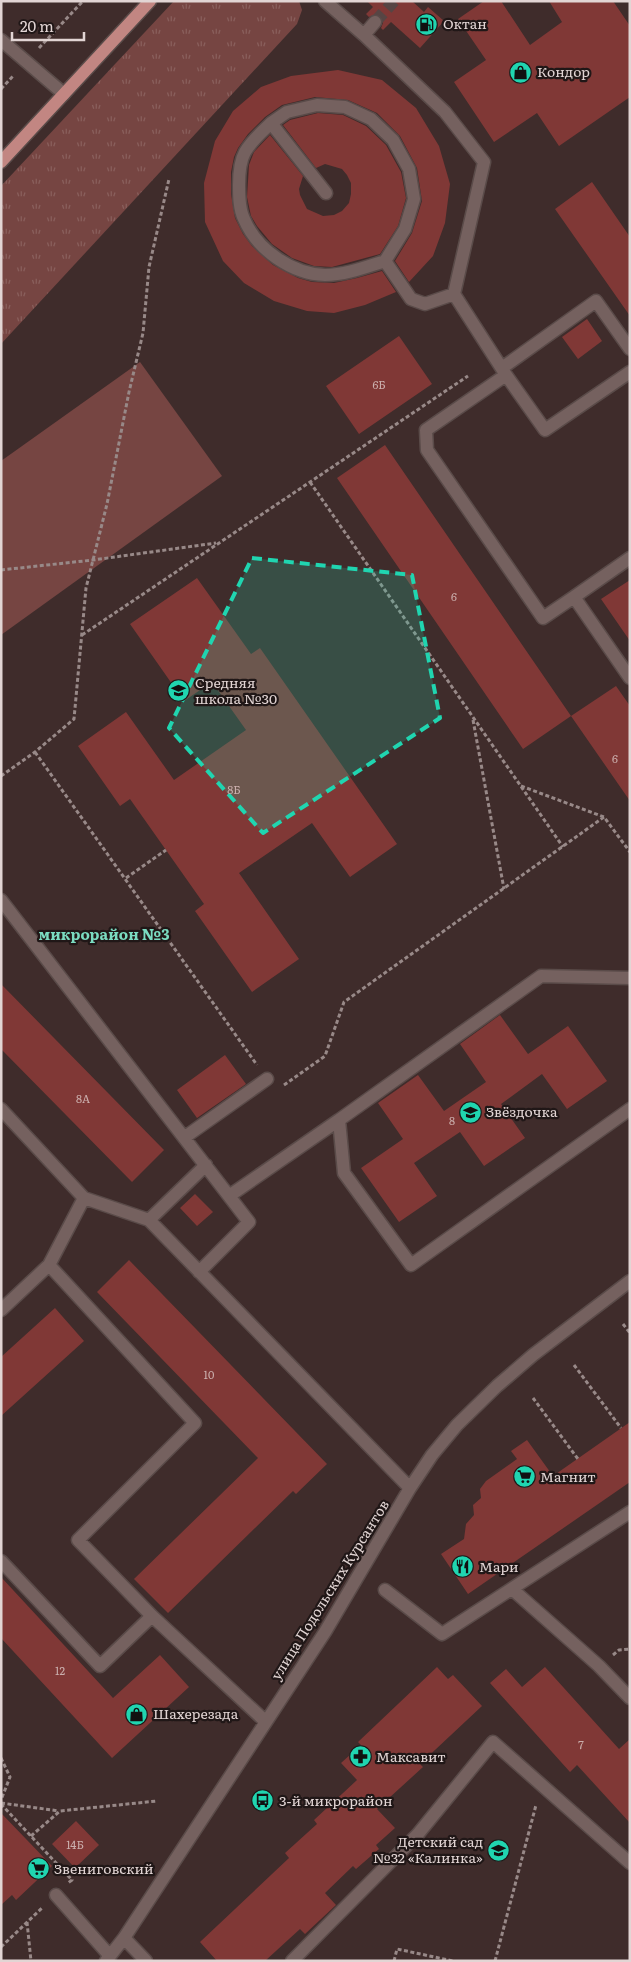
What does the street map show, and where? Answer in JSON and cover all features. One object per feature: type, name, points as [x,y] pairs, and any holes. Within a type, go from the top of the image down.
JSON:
[{"type":"main road","points":[[1,162],[150,1]]},
{"type":"street","points":[[325,1],[364,35],[445,112],[484,162],[454,294],[501,367],[545,430],[630,372]]},
{"type":"street","points":[[364,35],[375,22]]},
{"type":"street","points":[[1,40],[64,94]]},
{"type":"street","points":[[316,105],[345,107],[371,119],[393,140],[408,169],[414,199],[405,229],[385,261],[349,272],[325,275],[295,268],[276,258],[258,242],[244,219],[239,197],[239,175],[245,152],[271,123],[287,112],[316,105]]},
{"type":"street","points":[[271,123],[326,193]]},
{"type":"street","points":[[385,261],[411,299],[425,304],[454,294]]},
{"type":"street","points":[[630,349],[596,301],[501,367],[426,430],[427,450],[543,618],[630,558]]},
{"type":"street","points":[[574,597],[630,678]]},
{"type":"street","points":[[1,900],[249,1222],[198,1272]]},
{"type":"street","points":[[229,1196],[340,1120],[541,976],[630,978]]},
{"type":"street","points":[[185,1137],[267,1079]]},
{"type":"street","points":[[1,1109],[84,1198],[149,1220],[410,1488]]},
{"type":"street","points":[[340,1120],[344,1173],[411,1266],[630,1109]]},
{"type":"street","points":[[149,1220],[206,1164]]},
{"type":"street","points":[[1,1310],[49,1265],[84,1198]]},
{"type":"street","points":[[49,1265],[195,1423],[78,1540],[152,1616],[265,1722]]},
{"type":"street","name":"улица Подольских Курсантов","points":[[108,1958],[124,1938],[325,1632],[410,1488],[432,1456],[457,1426],[497,1386],[533,1355],[630,1281]]},
{"type":"street","points":[[385,1590],[442,1634],[630,1512]]},
{"type":"street","points":[[1,1561],[100,1666],[152,1616]]},
{"type":"street","points":[[512,1589],[599,1666],[630,1698]]},
{"type":"street","points":[[292,1961],[418,1834],[493,1742],[630,1863]]},
{"type":"street","points":[[56,1895],[108,1958]]},
{"type":"street","points":[[124,1938],[146,1961]]},
{"type":"path","points":[[1,89],[83,1]]},
{"type":"path","points":[[1,776],[35,752],[74,719],[86,588],[143,333],[149,267],[169,179]]},
{"type":"path","points":[[82,634],[310,482],[501,367]]},
{"type":"path","points":[[310,482],[563,847]]},
{"type":"path","points":[[1,570],[93,560],[220,542]]},
{"type":"path","points":[[473,717],[504,889]]},
{"type":"path","points":[[35,752],[267,1079]]},
{"type":"path","points":[[521,785],[604,817],[630,852]]},
{"type":"path","points":[[279,1089],[325,1056],[344,1002],[604,817]]},
{"type":"path","points":[[126,878],[166,850]]},
{"type":"path","points":[[623,1324],[630,1333]]},
{"type":"path","points":[[574,1365],[621,1428]]},
{"type":"path","points":[[533,1398],[578,1458]]},
{"type":"path","points":[[1,1758],[10,1778],[1,1802]]},
{"type":"path","points":[[495,1961],[542,1785]]},
{"type":"path","points":[[1,1802],[60,1811],[157,1801]]},
{"type":"path","points":[[1,1802],[72,1880],[1,1947]]},
{"type":"path","points":[[31,1836],[60,1811]]},
{"type":"path","points":[[27,1922],[31,1961]]},
{"type":"path","points":[[394,1961],[397,1949],[453,1961]]},
{"type":"highlighted area","points":[[252,558],[412,575],[440,718],[263,833],[169,728]]},
{"type":"green space","points":[[174,1],[299,1],[302,10],[297,24],[1,344],[1,186]]},
{"type":"green space","points":[[140,362],[222,476],[1,635],[1,461]]},
{"type":"building","points":[[367,1],[412,1],[424,12],[428,7],[444,21],[420,48],[391,22],[383,30],[381,28],[383,23],[381,16],[376,14],[369,17],[366,14],[373,7]]},
{"type":"building","points":[[484,1],[501,1],[530,45],[562,22],[549,1],[613,1],[630,26],[630,97],[559,146],[537,113],[494,142],[454,82],[486,60],[458,19]]},
{"type":"building","points":[[338,70],[382,80],[416,108],[439,146],[450,184],[445,223],[433,256],[409,282],[395,261],[412,233],[422,201],[417,168],[400,136],[377,113],[348,100],[315,97],[282,105],[265,117],[248,134],[234,157],[231,172],[231,194],[235,218],[252,246],[273,265],[298,278],[312,282],[334,283],[382,271],[396,292],[365,305],[334,313],[307,311],[274,301],[244,283],[223,261],[205,222],[204,183],[215,141],[233,111],[261,87],[291,76]]},
{"type":"building","points":[[318,113],[343,115],[366,126],[386,145],[401,172],[406,198],[398,226],[380,254],[332,267],[314,266],[292,258],[272,244],[251,216],[247,197],[249,165],[254,152],[270,135],[303,176],[299,189],[307,209],[323,216],[334,215],[342,211],[349,203],[351,183],[342,169],[325,164],[316,168],[283,125],[290,120]]},
{"type":"building","points":[[592,182],[630,237],[630,316],[555,209]]},
{"type":"building","points":[[587,319],[602,341],[578,359],[562,337]]},
{"type":"building","points":[[399,336],[432,384],[359,434],[326,386]]},
{"type":"building","points":[[385,445],[571,716],[523,749],[337,478]]},
{"type":"building","points":[[197,578],[251,654],[260,648],[397,844],[350,877],[312,823],[239,873],[299,959],[252,992],[195,911],[204,904],[130,799],[120,806],[78,746],[126,712],[174,780],[246,730],[212,682],[184,701],[130,624]]},
{"type":"building","points":[[630,580],[630,641],[601,599]]},
{"type":"building","points":[[616,686],[630,706],[630,801],[571,716]]},
{"type":"building","points":[[1,984],[164,1150],[132,1182],[1,1049]]},
{"type":"building","points":[[500,1015],[528,1054],[568,1026],[607,1081],[567,1109],[542,1074],[501,1104],[525,1138],[484,1166],[460,1132],[414,1163],[437,1196],[399,1222],[361,1168],[403,1139],[378,1103],[418,1075],[444,1111],[486,1082],[460,1044]]},
{"type":"building","points":[[225,1055],[246,1084],[197,1118],[177,1090]]},
{"type":"building","points":[[195,1194],[213,1212],[197,1226],[180,1208]]},
{"type":"building","points":[[129,1260],[327,1464],[296,1494],[293,1491],[168,1613],[134,1579],[258,1458],[97,1292]]},
{"type":"building","points":[[55,1308],[84,1341],[1,1416],[1,1357]]},
{"type":"building","points":[[630,1422],[630,1482],[468,1594],[441,1554],[464,1539],[466,1524],[474,1515],[473,1505],[481,1498],[480,1489],[486,1481],[517,1459],[511,1451],[527,1440],[553,1476]]},
{"type":"building","points":[[1,1577],[113,1698],[160,1655],[189,1687],[112,1758],[1,1638]]},
{"type":"building","points":[[437,1667],[448,1679],[453,1675],[482,1706],[420,1764],[423,1767],[377,1809],[395,1828],[376,1845],[379,1849],[356,1869],[353,1866],[325,1893],[336,1905],[305,1934],[300,1929],[265,1961],[217,1961],[200,1942],[289,1858],[285,1853],[317,1824],[314,1820],[357,1780],[341,1763],[361,1745],[358,1742]]},
{"type":"building","points":[[545,1667],[619,1749],[630,1739],[630,1823],[577,1765],[570,1772],[490,1683],[506,1669],[522,1687]]},
{"type":"building","points":[[1,1813],[52,1866],[16,1900],[12,1895],[1,1905]]},
{"type":"building","points":[[76,1821],[99,1845],[75,1868],[52,1844]]},
{"type":"tunnel","points":[[375,22],[394,1]]},
{"type":"place","name":"Октан","points":[[427,24]]},
{"type":"place","name":"Кондор","points":[[521,72]]},
{"type":"place","name":"Средняя школа №30","points":[[179,691]]},
{"type":"place","name":"Звёздочка","points":[[470,1112]]},
{"type":"place","name":"Магнит","points":[[524,1477]]},
{"type":"place","name":"Мари","points":[[463,1567]]},
{"type":"place","name":"Шахерезада","points":[[137,1714]]},
{"type":"place","name":"Максавит","points":[[360,1757]]},
{"type":"place","name":"3-й микрорайон","points":[[263,1801]]},
{"type":"place","name":"Детский сад №32 «Калинка»","points":[[499,1850]]},
{"type":"place","name":"Звениговский","points":[[38,1869]]},
{"type":"district","name":"микрорайон №3","points":[[104,935]]}]
